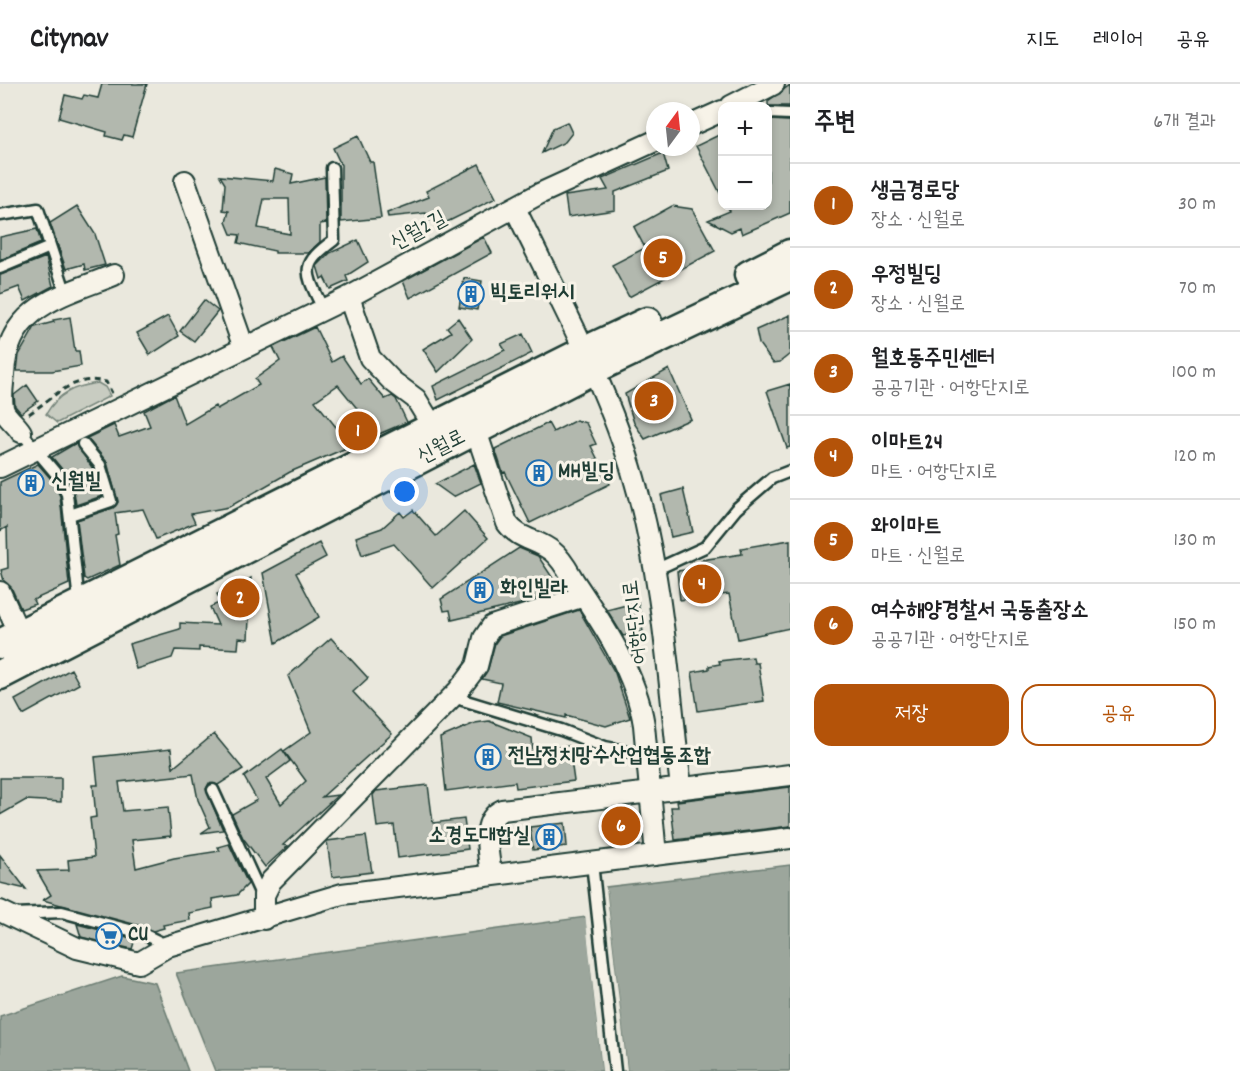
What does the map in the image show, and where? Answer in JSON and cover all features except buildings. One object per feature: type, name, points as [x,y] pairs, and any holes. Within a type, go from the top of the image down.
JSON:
[{"type":"street","points":[[740,102],[762,92]]},
{"type":"street","points":[[700,121],[718,113]]},
{"type":"street","name":"신월2길","points":[[0,467],[349,297],[539,194],[646,145]]},
{"type":"street","points":[[185,181],[244,348]]},
{"type":"street","name":"어항단지로","points":[[515,208],[588,361],[632,471],[655,570],[681,788]]},
{"type":"street","name":"신월로","points":[[0,675],[476,431],[588,361],[790,254]]},
{"type":"street","points":[[18,428],[4,411],[2,388],[6,352],[15,332],[34,310],[66,294],[114,275]]},
{"type":"street","name":"신월로","points":[[10,639],[433,426],[790,276]]},
{"type":"street","points":[[349,297],[370,358],[392,381],[416,399],[433,426]]},
{"type":"street","points":[[476,431],[507,523],[518,534],[553,552],[584,596],[637,694],[643,717],[656,855]]},
{"type":"street","points":[[0,592],[10,639]]},
{"type":"street","points":[[264,909],[268,885],[278,873],[453,697],[477,666],[484,638],[492,626],[584,596]]},
{"type":"street","points":[[491,875],[488,827],[494,814],[502,810],[790,774]]},
{"type":"street","points":[[4,913],[77,948],[139,963],[168,946],[264,909],[342,894],[790,838]]},
{"type":"lane","points":[[772,113],[790,114]]},
{"type":"lane","points":[[323,309],[310,278],[309,266],[312,256],[334,240],[332,168]]},
{"type":"lane","points":[[0,215],[38,209],[66,294]]},
{"type":"lane","points":[[0,268],[50,247]]},
{"type":"lane","points":[[18,428],[64,487],[80,605]]},
{"type":"lane","points":[[69,515],[111,501],[100,465],[83,444]]},
{"type":"lane","points":[[655,570],[705,547],[736,509],[772,478],[790,471]]},
{"type":"lane","points":[[453,697],[561,730],[606,747],[647,755]]},
{"type":"lane","points":[[213,790],[264,909]]},
{"type":"lane","points":[[592,863],[615,1071]]},
{"type":"lane","points":[[4,913],[62,912],[141,933],[168,946]]},
{"type":"path","points":[[18,428],[64,387],[80,381],[92,378],[106,382],[113,396]]},
{"type":"shaded area","points":[[98,383],[105,387],[110,396],[57,423],[46,414],[56,401],[68,392]]},
{"type":"shaded area","points":[[790,865],[790,1071],[613,1071],[627,1069],[606,887]]},
{"type":"shaded area","points":[[586,917],[602,1071],[215,1071],[176,973]]},
{"type":"shaded area","points":[[122,976],[155,983],[188,1071],[0,1071],[0,1016]]},
{"type":"pier","points":[[606,887],[627,1070],[610,1071],[612,1068],[623,1067],[603,888]]},
{"type":"pier","points":[[585,914],[589,917],[605,1071],[602,1071]]},
{"type":"place","name":"와이마트","points":[[663,258]]},
{"type":"place","name":"빅토리워시","points":[[471,294]]},
{"type":"place","name":"월호동주민센터","points":[[654,401]]},
{"type":"place","name":"생금경로당","points":[[358,431]]},
{"type":"place","name":"MH빌딩","points":[[539,473]]},
{"type":"place","name":"신월빌","points":[[31,483]]},
{"type":"place","name":"이마트24","points":[[702,584]]},
{"type":"place","name":"화인빌라","points":[[480,590]]},
{"type":"place","name":"우정빌딩","points":[[240,598]]},
{"type":"place","name":"전남정치망수산업협동조합","points":[[488,757]]},
{"type":"place","name":"여수해양경찰서 국동출장소","points":[[621,826]]},
{"type":"place","name":"소경도대합실","points":[[549,837]]},
{"type":"place","name":"CU","points":[[109,936]]}]
